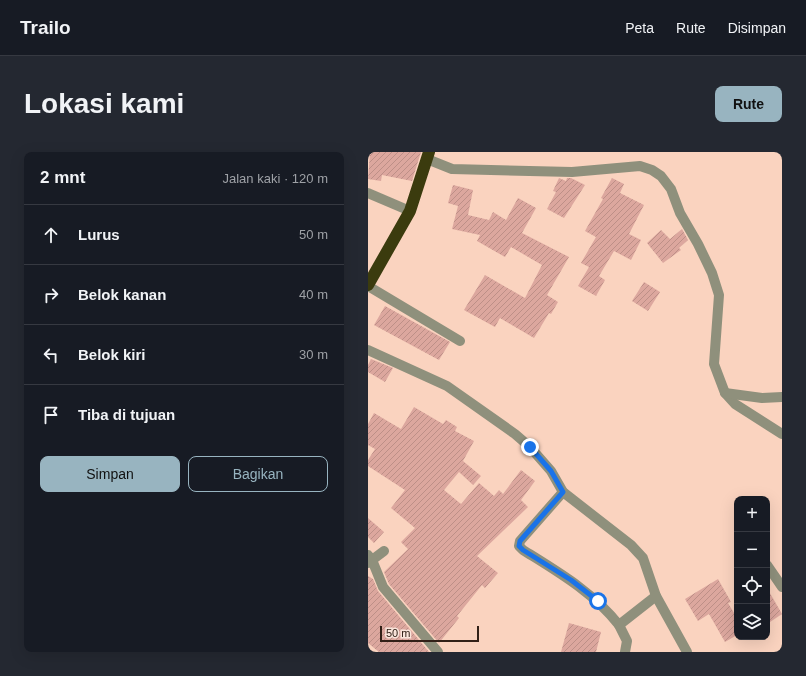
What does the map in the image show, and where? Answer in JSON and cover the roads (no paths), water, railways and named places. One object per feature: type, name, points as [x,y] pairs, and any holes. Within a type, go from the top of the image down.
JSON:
[{"type":"highway","points":[[368,286],[410,210],[428,155]]},
{"type":"street","points":[[428,155],[452,169],[572,172],[640,166],[652,170],[661,176],[671,189],[680,213],[698,244],[712,273],[719,295],[714,364],[725,393],[736,404],[782,434]]},
{"type":"street","points":[[368,193],[410,210]]},
{"type":"street","points":[[368,286],[460,341]]},
{"type":"street","points":[[368,350],[447,386],[515,434],[551,471],[563,492],[631,545],[643,558],[656,596],[687,652]]},
{"type":"street","points":[[725,393],[762,398],[782,397]]},
{"type":"street","points":[[563,492],[520,541],[519,546],[571,580],[598,601],[619,625],[627,641],[625,652]]},
{"type":"street","points":[[384,551],[369,559],[383,587],[438,652]]},
{"type":"street","points":[[769,568],[782,587]]},
{"type":"street","points":[[619,625],[656,596]]}]
